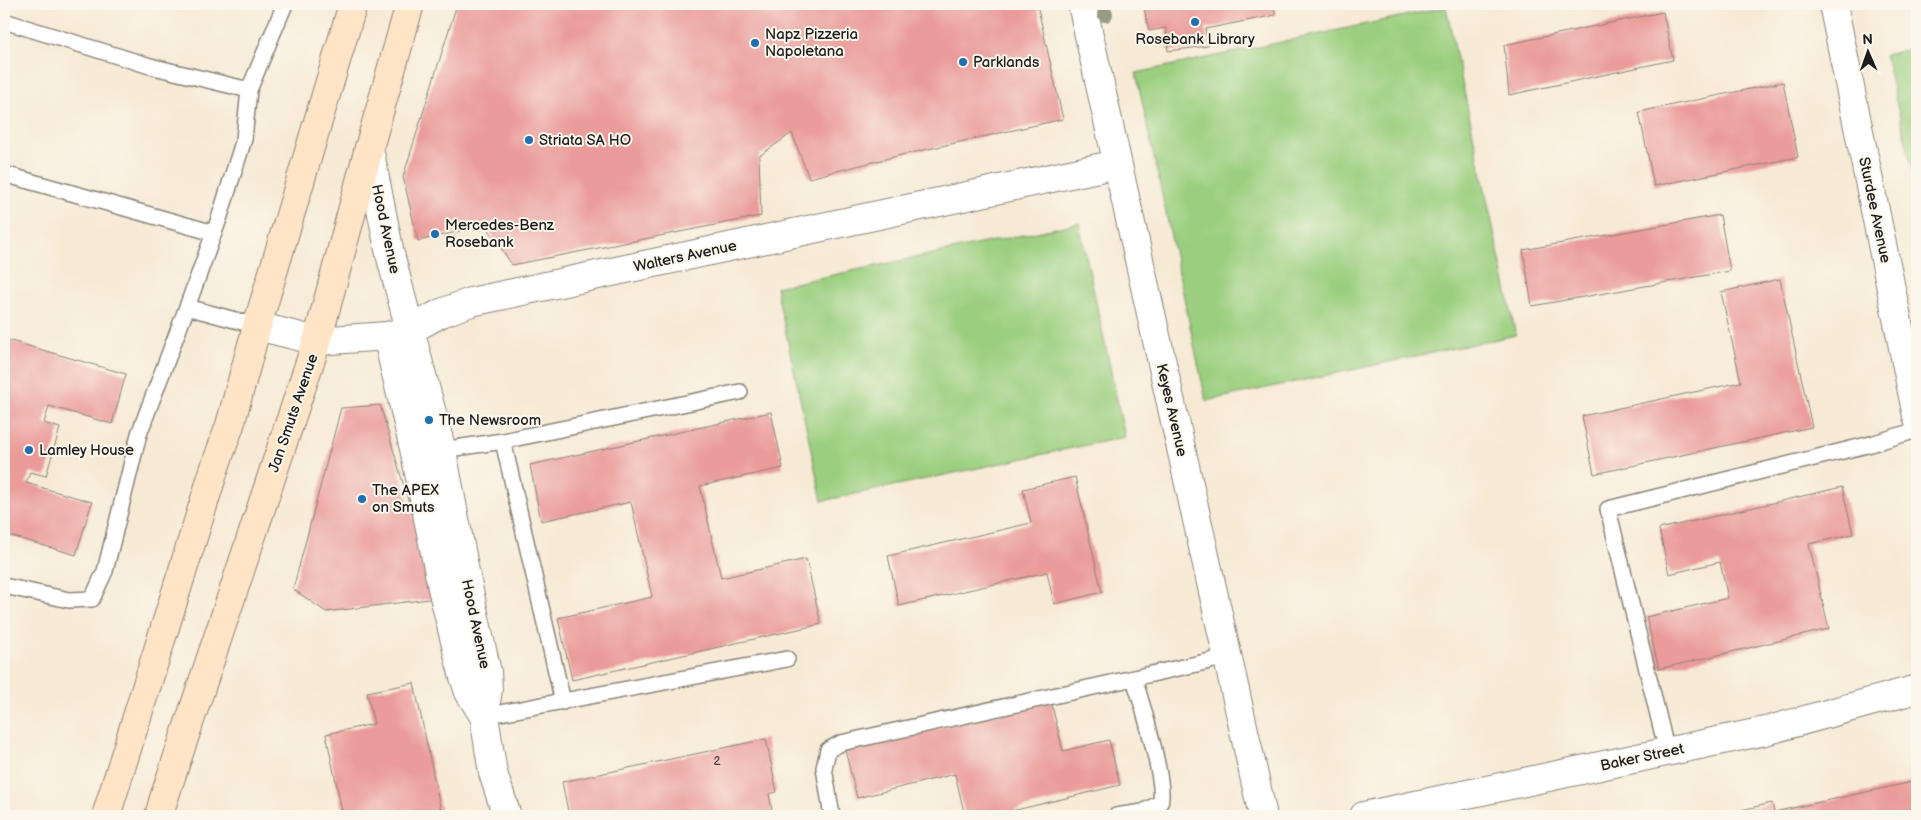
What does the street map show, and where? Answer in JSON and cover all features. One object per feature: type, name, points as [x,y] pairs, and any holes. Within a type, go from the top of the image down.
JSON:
[{"type":"main road","points":[[106,816],[215,466],[230,425],[257,326],[353,4]]},
{"type":"main road","name":"Jan Smuts Avenue","points":[[159,816],[317,342],[410,4]]},
{"type":"street","name":"Keyes Avenue","points":[[1082,4],[1263,816]]},
{"type":"street","name":"Sturdee Avenue","points":[[1833,4],[1917,416]]},
{"type":"street","name":"Hood Avenue","points":[[369,148],[390,254],[398,333],[428,452],[468,643],[487,672],[488,690],[484,716]]},
{"type":"street","name":"Walters Avenue","points":[[257,326],[317,342],[398,333],[441,313],[471,302],[1118,164]]},
{"type":"street","name":"Baker Street","points":[[1364,816],[1765,731],[1917,690]]},
{"type":"street","points":[[484,716],[493,773],[507,816]]},
{"type":"lane","points":[[4,586],[70,600],[92,599],[105,571],[139,434],[214,233],[244,139],[249,90],[284,4]]},
{"type":"lane","points":[[4,22],[150,66],[249,90]]},
{"type":"lane","points":[[4,174],[214,233]]},
{"type":"lane","points":[[187,307],[257,326]]},
{"type":"lane","points":[[428,452],[503,441],[740,392]]},
{"type":"lane","points":[[1667,752],[1608,509],[1871,444],[1917,430]]},
{"type":"lane","points":[[503,441],[564,702]]},
{"type":"lane","points":[[832,816],[824,768],[828,750],[841,743],[1228,658]]},
{"type":"lane","points":[[484,716],[787,659]]},
{"type":"lane","points":[[1116,816],[1143,812],[1160,804],[1162,799],[1158,769],[1134,679]]},
{"type":"green space","points":[[1446,7],[1516,335],[1206,401],[1136,73]]},
{"type":"green space","points":[[1917,47],[1917,189],[1885,55]]},
{"type":"green space","points":[[1079,223],[1125,437],[822,501],[776,287]]},
{"type":"building","points":[[457,4],[1037,4],[1063,119],[897,156],[809,178],[792,133],[759,156],[761,216],[512,265],[486,225],[418,241],[403,177]]},
{"type":"building","name":"Rosebank Library","points":[[1143,4],[1273,4],[1276,15],[1205,29],[1208,46],[1168,51],[1166,28],[1149,31]]},
{"type":"building","points":[[1482,4],[1495,4],[1495,5],[1483,7]]},
{"type":"building","points":[[1663,12],[1673,60],[1509,95],[1504,45]]},
{"type":"building","points":[[1783,82],[1798,157],[1654,186],[1639,112]]},
{"type":"building","points":[[1720,215],[1730,271],[1532,306],[1523,250]]},
{"type":"building","points":[[1780,279],[1812,427],[1594,474],[1582,416],[1741,382],[1721,292]]},
{"type":"building","name":"Lamley House","points":[[4,339],[126,374],[112,424],[49,406],[44,423],[60,428],[46,476],[30,472],[26,483],[92,502],[76,555],[4,534]]},
{"type":"building","name":"The APEX on Smuts","points":[[380,405],[437,598],[326,612],[293,589],[341,408]]},
{"type":"building","points":[[771,412],[783,468],[700,486],[721,578],[806,559],[821,624],[572,680],[558,618],[652,597],[631,502],[541,521],[530,465]]},
{"type":"building","points":[[1075,477],[1102,592],[1054,604],[1047,572],[899,606],[888,556],[1031,523],[1023,489]]},
{"type":"building","points":[[1842,487],[1853,534],[1809,544],[1829,629],[1659,669],[1646,617],[1728,598],[1720,562],[1669,574],[1659,529]]},
{"type":"building","points":[[414,683],[442,816],[343,816],[326,734],[374,724],[367,692]]},
{"type":"building","points":[[1051,701],[1063,751],[1109,740],[1120,785],[991,816],[965,816],[955,774],[857,798],[845,750]]},
{"type":"building","points":[[766,739],[777,792],[769,794],[773,816],[717,816],[716,813],[703,816],[569,816],[562,782]]},
{"type":"building","points":[[1917,781],[1917,816],[1715,816],[1772,803],[1774,812]]},
{"type":"place","name":"Rosebank Library","points":[[1195,22]]},
{"type":"place","name":"Napz Pizzeria Napoletana","points":[[755,43]]},
{"type":"place","name":"Parklands","points":[[963,62]]},
{"type":"place","name":"Striata SA HO","points":[[529,140]]},
{"type":"place","name":"Mercedes-Benz Rosebank","points":[[435,234]]},
{"type":"place","name":"The Newsroom","points":[[429,420]]},
{"type":"place","name":"Lamley House","points":[[29,450]]},
{"type":"place","name":"The APEX on Smuts","points":[[362,499]]}]
